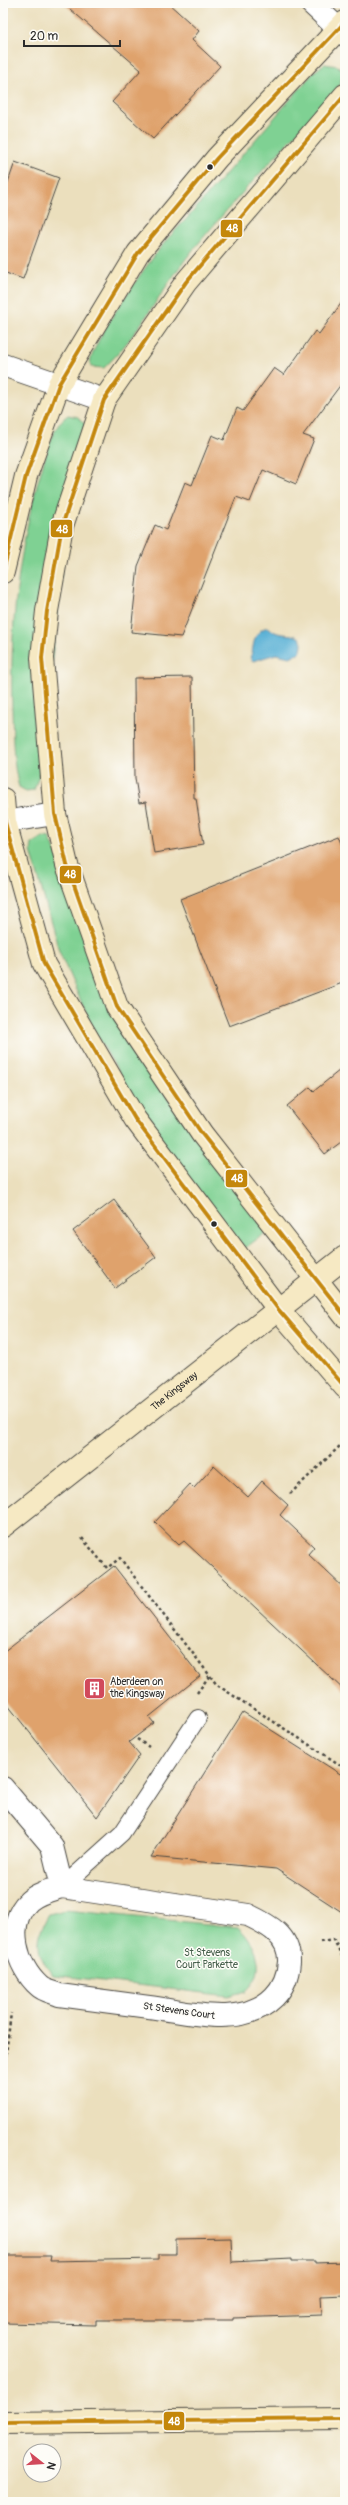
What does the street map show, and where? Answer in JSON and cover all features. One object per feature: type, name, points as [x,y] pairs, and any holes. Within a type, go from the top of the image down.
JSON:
[{"type":"street","points":[[3,572],[26,476],[58,384],[138,253],[217,158],[343,29],[311,3]]},
{"type":"street","points":[[345,95],[186,282],[104,400],[62,526],[47,612],[42,658],[55,814],[67,865],[117,1007],[202,1134],[345,1316]]},
{"type":"street","points":[[3,365],[104,400]]},
{"type":"street","points":[[3,799],[4,822],[44,964],[135,1120],[278,1309],[345,1387]]},
{"type":"street","points":[[4,822],[55,814]]},
{"type":"street","name":"The Kingsway","points":[[3,1526],[345,1257]]},
{"type":"street","points":[[3,1788],[52,1846],[62,1887]]},
{"type":"street","name":"St Stevens Court","points":[[62,1887],[248,1915],[272,1927],[283,1938],[289,1952],[288,1969],[280,1990],[266,2005],[247,2013],[220,2017],[59,1995],[40,1988],[26,1973],[18,1954],[15,1937],[19,1917],[28,1902],[44,1892],[62,1887]]},
{"type":"street","points":[[3,2423],[345,2419]]},
{"type":"lane","points":[[62,1887],[122,1833],[198,1718]]},
{"type":"path","points":[[290,1494],[341,1445]]},
{"type":"path","points":[[82,1538],[107,1568],[120,1558],[217,1684],[345,1768]]},
{"type":"path","points":[[320,1942],[334,1940],[345,1962]]},
{"type":"path","points":[[3,2079],[11,2013]]},
{"type":"green space","points":[[324,64],[338,66],[343,71],[340,85],[192,251],[129,341],[117,355],[104,368],[91,367],[92,357],[98,342],[109,322],[122,301],[163,245],[314,72]]},
{"type":"green space","points":[[68,415],[78,417],[85,424],[72,473],[40,772],[34,790],[26,791],[19,787],[15,768],[13,738],[12,647],[17,587],[27,527],[46,454],[54,432],[58,425]]},
{"type":"green space","points":[[43,837],[50,838],[127,1029],[131,1049],[144,1064],[267,1232],[245,1248],[165,1150],[93,1029],[59,951],[31,851],[32,844]]},
{"type":"green space","name":"St Stevens Court Parkette","points":[[65,1910],[238,1927],[250,1941],[254,1949],[258,1965],[257,1974],[254,1982],[247,1990],[229,1996],[53,1975],[47,1968],[40,1953],[39,1938],[44,1922],[49,1914]]},
{"type":"water","points":[[267,627],[275,632],[299,637],[302,645],[300,652],[290,657],[276,654],[253,661],[250,658],[254,641],[258,633]]},
{"type":"building","points":[[63,3],[168,3],[199,31],[192,40],[220,66],[153,139],[112,102],[141,70]]},
{"type":"building","points":[[15,162],[59,178],[23,279],[3,272],[3,197]]},
{"type":"building","points":[[345,298],[345,379],[303,435],[314,439],[296,484],[263,470],[250,502],[236,497],[181,637],[131,632],[138,566],[155,525],[166,530],[185,482],[192,485],[212,435],[224,440],[237,408],[243,411],[274,368],[284,375],[315,331],[319,334]]},
{"type":"building","points":[[192,677],[194,798],[196,798],[203,845],[154,853],[146,802],[139,803],[135,778],[134,678]]},
{"type":"building","points":[[339,836],[345,851],[345,982],[229,1026],[180,899]]},
{"type":"building","points":[[345,1066],[345,1139],[325,1154],[287,1106],[310,1087],[314,1091]]},
{"type":"building","points":[[114,1200],[156,1257],[115,1288],[73,1231]]},
{"type":"building","points":[[214,1466],[248,1497],[262,1481],[288,1505],[280,1515],[314,1547],[308,1554],[345,1589],[345,1691],[184,1541],[179,1545],[155,1522],[190,1484],[194,1488]]},
{"type":"building","name":"Aberdeen on the Kingsway","points":[[114,1566],[200,1676],[149,1717],[154,1723],[129,1742],[140,1755],[97,1817],[3,1699],[3,1652]]},
{"type":"building","points":[[243,1712],[345,1777],[345,1914],[276,1869],[151,1857]]},
{"type":"building","points":[[231,2238],[232,2262],[292,2259],[292,2261],[314,2261],[314,2263],[345,2262],[345,2295],[321,2296],[322,2315],[233,2318],[233,2320],[96,2320],[96,2325],[3,2323],[3,2256],[51,2256],[50,2261],[158,2259],[158,2254],[176,2254],[176,2239]]},
{"type":"transit line","name":"48","points":[[3,572],[26,476],[59,384],[138,253],[217,158],[345,22]]},
{"type":"transit line","name":"48","points":[[345,95],[186,282],[104,400],[62,526],[47,611],[42,658],[55,814],[67,865],[117,1007],[202,1134],[345,1316]]},
{"type":"transit line","name":"48","points":[[3,799],[5,822],[44,964],[135,1119],[278,1309],[345,1387]]},
{"type":"transit line","name":"48","points":[[3,2423],[345,2419]]},
{"type":"place","name":"Aberdeen on the Kingsway","points":[[94,1688]]}]
